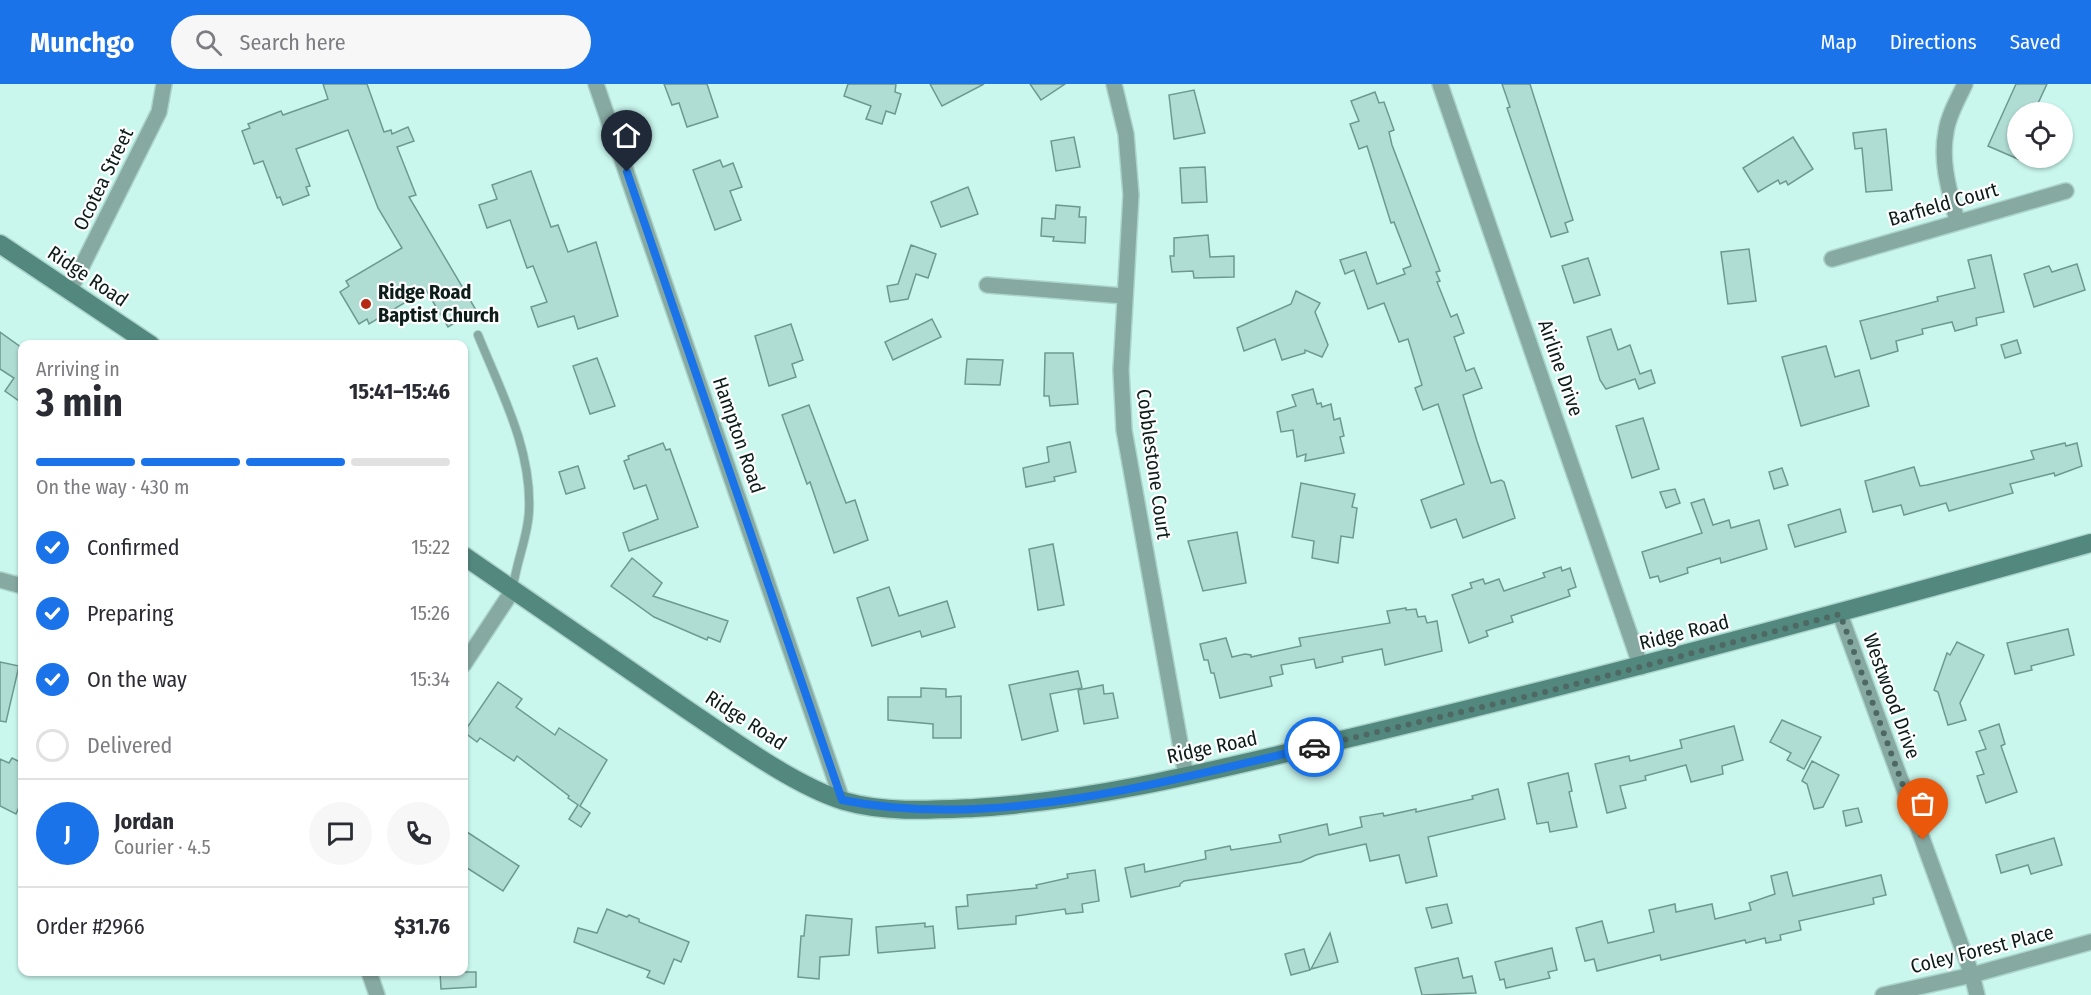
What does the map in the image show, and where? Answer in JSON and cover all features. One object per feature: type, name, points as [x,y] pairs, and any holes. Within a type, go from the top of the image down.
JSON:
[{"type":"street","name":"Ocotea Street","points":[[70,290],[159,112],[164,84]]},
{"type":"street","name":"Hampton Road","points":[[596,84],[842,800]]},
{"type":"street","name":"Cobblestone Court","points":[[1114,84],[1126,134],[1130,169],[1121,370],[1124,430],[1186,776]]},
{"type":"street","name":"Airline Drive","points":[[1440,84],[1641,667]]},
{"type":"street","points":[[1957,221],[1945,171],[1944,153],[1946,131],[1965,84]]},
{"type":"street","name":"Barfield Court","points":[[1832,259],[2066,191]]},
{"type":"street","name":"Ridge Road","points":[[0,244],[144,340]]},
{"type":"street","points":[[987,285],[1124,296]]},
{"type":"street","name":"Ridge Road","points":[[468,559],[730,739],[800,781],[842,800],[872,806],[927,810],[1035,804],[1186,776],[1542,693],[1840,614],[2091,543]]},
{"type":"street","points":[[0,580],[18,585]]},
{"type":"street","points":[[468,658],[513,590]]},
{"type":"street","name":"Westwood Drive","points":[[1840,614],[1972,975],[1977,995]]},
{"type":"street","name":"Coley Forest Place","points":[[1883,995],[1972,975],[2091,942]]},
{"type":"street","points":[[370,976],[377,995]]},
{"type":"lane","points":[[478,335],[523,446],[529,479],[529,514],[515,564],[513,590]]},
{"type":"building","points":[[323,84],[367,84],[384,132],[391,130],[392,134],[408,127],[414,141],[397,147],[416,195],[409,197],[476,310],[448,327],[426,290],[369,324],[367,319],[359,324],[340,292],[349,286],[346,281],[402,248],[378,208],[348,130],[296,149],[310,186],[306,187],[309,195],[283,205],[280,197],[277,198],[263,161],[254,164],[242,131],[250,128],[248,124],[281,111],[283,115],[328,99]]},
{"type":"building","points":[[664,84],[707,84],[718,117],[687,127],[679,103],[672,105]]},
{"type":"building","points":[[848,84],[896,84],[895,92],[901,94],[895,114],[886,111],[882,124],[866,119],[871,106],[844,96]]},
{"type":"building","points":[[930,84],[984,84],[942,106]]},
{"type":"building","points":[[1030,84],[1065,84],[1041,100]]},
{"type":"building","points":[[1502,84],[1530,84],[1573,220],[1565,223],[1568,232],[1551,237],[1507,108],[1510,107]]},
{"type":"building","points":[[2016,84],[2047,84],[2039,102],[2008,102]]},
{"type":"building","points":[[1194,90],[1205,133],[1174,139],[1169,95]]},
{"type":"building","points":[[1375,92],[1379,103],[1384,102],[1394,130],[1389,132],[1392,145],[1440,271],[1436,272],[1440,281],[1437,282],[1451,317],[1457,314],[1464,333],[1454,337],[1466,371],[1474,368],[1482,388],[1463,395],[1477,441],[1491,483],[1501,480],[1504,482],[1515,518],[1463,538],[1456,519],[1431,528],[1421,500],[1464,484],[1438,404],[1423,410],[1415,388],[1422,385],[1408,339],[1399,342],[1384,303],[1368,309],[1354,270],[1345,274],[1340,260],[1366,252],[1377,284],[1405,274],[1403,269],[1411,266],[1394,222],[1391,223],[1367,146],[1359,149],[1350,124],[1359,121],[1351,101]]},
{"type":"building","points":[[2007,104],[2007,154],[1988,146]]},
{"type":"building","points":[[1886,129],[1892,190],[1866,192],[1862,148],[1855,149],[1853,133]]},
{"type":"building","points":[[1074,137],[1080,167],[1056,171],[1051,141]]},
{"type":"building","points":[[1793,137],[1813,169],[1788,185],[1786,181],[1780,184],[1778,180],[1758,192],[1743,168]]},
{"type":"building","points":[[720,160],[723,167],[733,163],[742,187],[730,191],[741,220],[715,230],[693,170]]},
{"type":"building","points":[[1205,167],[1207,202],[1182,203],[1180,168]]},
{"type":"building","points":[[531,171],[551,227],[558,225],[568,252],[596,242],[618,316],[578,329],[574,316],[538,327],[531,307],[547,302],[533,266],[527,268],[510,220],[487,228],[479,205],[497,199],[492,185]]},
{"type":"building","points":[[968,187],[978,214],[941,227],[931,202]]},
{"type":"building","points":[[1056,205],[1080,207],[1079,217],[1086,217],[1085,243],[1053,241],[1054,237],[1041,236],[1042,218],[1055,219]]},
{"type":"building","points":[[1208,235],[1210,257],[1234,256],[1234,277],[1194,278],[1193,271],[1172,272],[1170,256],[1174,256],[1174,238]]},
{"type":"building","points":[[911,245],[936,254],[928,278],[916,274],[908,299],[890,302],[887,286],[898,284]]},
{"type":"building","points":[[1749,249],[1756,301],[1728,304],[1721,252]]},
{"type":"building","points":[[1991,255],[2004,312],[1976,318],[1977,325],[1955,331],[1952,322],[1922,329],[1923,334],[1896,341],[1898,351],[1871,359],[1860,321],[1938,301],[1937,297],[1975,288],[1968,260]]},
{"type":"building","points":[[1588,258],[1600,295],[1574,303],[1562,266]]},
{"type":"building","points":[[2077,264],[2085,290],[2034,307],[2024,274],[2049,266],[2052,272]]},
{"type":"building","points":[[1296,291],[1320,303],[1315,312],[1328,345],[1322,357],[1305,350],[1305,353],[1282,360],[1275,339],[1244,351],[1237,328],[1291,304]]},
{"type":"building","points":[[932,319],[941,337],[893,360],[885,342]]},
{"type":"building","points":[[791,324],[803,360],[792,364],[796,377],[769,386],[755,336]]},
{"type":"building","points":[[1611,329],[1618,350],[1630,345],[1640,374],[1651,370],[1655,383],[1639,389],[1635,379],[1606,389],[1600,380],[1587,337]]},
{"type":"building","points":[[0,332],[18,345],[18,400],[5,391],[14,378],[0,369]]},
{"type":"building","points":[[2017,340],[2021,353],[2005,358],[2001,345]]},
{"type":"building","points":[[1826,346],[1835,377],[1859,370],[1869,406],[1801,426],[1782,357]]},
{"type":"building","points":[[1045,353],[1073,353],[1078,404],[1050,406],[1049,396],[1044,396]]},
{"type":"building","points":[[597,358],[615,406],[590,414],[573,366]]},
{"type":"building","points":[[967,359],[1003,360],[1000,385],[965,384]]},
{"type":"building","points":[[1313,389],[1317,404],[1321,403],[1322,407],[1331,404],[1334,420],[1340,418],[1344,436],[1340,437],[1344,453],[1305,461],[1306,454],[1297,457],[1293,430],[1281,432],[1277,412],[1296,406],[1292,395]]},
{"type":"building","points":[[809,405],[846,503],[855,500],[868,540],[834,553],[810,482],[807,484],[782,415]]},
{"type":"building","points":[[1643,418],[1659,469],[1632,478],[1616,426]]},
{"type":"building","points":[[1070,442],[1076,472],[1054,477],[1055,481],[1026,487],[1023,468],[1049,462],[1047,447]]},
{"type":"building","points":[[663,443],[666,450],[670,449],[698,527],[629,551],[623,533],[658,519],[646,485],[634,489],[624,461],[629,459],[628,456]]},
{"type":"building","points":[[2065,443],[2066,446],[2077,443],[2082,466],[2055,476],[2054,473],[2010,484],[2013,493],[1949,511],[1946,503],[1904,515],[1901,505],[1873,512],[1865,481],[1914,467],[1920,486],[1927,485],[2034,459],[2031,451]]},
{"type":"building","points":[[578,466],[585,488],[566,494],[559,472]]},
{"type":"building","points":[[1782,468],[1788,485],[1774,489],[1769,472]]},
{"type":"building","points":[[1301,483],[1355,494],[1352,507],[1357,508],[1353,538],[1341,536],[1338,563],[1312,558],[1314,541],[1292,537]]},
{"type":"building","points":[[1675,489],[1680,503],[1666,508],[1660,492]]},
{"type":"building","points":[[1704,499],[1713,525],[1729,520],[1731,528],[1759,520],[1767,549],[1721,563],[1720,558],[1687,568],[1688,573],[1660,582],[1658,576],[1650,578],[1642,552],[1702,533],[1691,503]]},
{"type":"building","points":[[1840,509],[1846,532],[1795,547],[1788,525]]},
{"type":"building","points":[[1237,532],[1246,583],[1203,591],[1188,541]]},
{"type":"building","points":[[1053,544],[1064,605],[1038,610],[1029,549]]},
{"type":"building","points":[[632,558],[662,583],[653,596],[728,621],[720,642],[708,637],[707,640],[654,617],[611,586]]},
{"type":"building","points":[[1561,567],[1562,571],[1570,568],[1576,587],[1568,590],[1570,596],[1511,616],[1513,622],[1486,631],[1488,636],[1469,643],[1452,595],[1472,588],[1470,583],[1483,579],[1485,584],[1499,579],[1504,591],[1545,577],[1543,573]]},
{"type":"building","points":[[889,587],[899,616],[947,601],[955,627],[922,637],[920,631],[872,646],[857,598]]},
{"type":"building","points":[[1406,608],[1406,610],[1416,609],[1418,617],[1425,616],[1427,623],[1437,621],[1442,651],[1385,665],[1382,649],[1342,657],[1343,662],[1316,668],[1314,659],[1281,665],[1283,674],[1270,677],[1272,686],[1220,698],[1214,673],[1211,673],[1208,660],[1204,660],[1200,644],[1226,638],[1232,657],[1245,654],[1251,657],[1301,646],[1299,638],[1390,623],[1387,611]]},
{"type":"building","points":[[2068,629],[2074,655],[2031,666],[2032,670],[2015,674],[2007,643]]},
{"type":"building","points":[[1957,642],[1984,655],[1960,703],[1966,720],[1948,725],[1938,692],[1934,690],[1947,653],[1950,655]]},
{"type":"building","points":[[0,662],[18,666],[18,670],[6,722],[0,721]]},
{"type":"building","points":[[1078,671],[1082,688],[1050,694],[1058,731],[1022,740],[1009,685]]},
{"type":"building","points":[[498,682],[522,699],[516,707],[555,735],[559,728],[607,760],[580,806],[590,813],[581,827],[569,819],[578,805],[568,798],[569,796],[517,756],[514,761],[480,738],[477,742],[468,735],[468,726]]},
{"type":"building","points":[[1103,685],[1104,694],[1113,693],[1118,718],[1084,724],[1078,690]]},
{"type":"building","points":[[921,688],[946,689],[946,697],[961,696],[961,738],[933,738],[933,724],[888,720],[888,697],[921,697]]},
{"type":"building","points":[[1782,720],[1821,737],[1804,769],[1787,760],[1791,753],[1770,742]]},
{"type":"building","points":[[1999,724],[2005,744],[2001,746],[2017,792],[1986,803],[1977,776],[1984,774],[1976,752],[1986,749],[1979,731]]},
{"type":"building","points":[[1734,726],[1743,760],[1722,766],[1723,774],[1691,782],[1686,765],[1645,776],[1646,780],[1620,786],[1626,808],[1607,813],[1595,764],[1629,756],[1630,761],[1682,748],[1680,740]]},
{"type":"building","points":[[12,758],[18,761],[18,809],[16,814],[0,806],[0,759],[9,763]]},
{"type":"building","points":[[1812,761],[1839,775],[1823,807],[1814,809],[1807,784],[1802,781]]},
{"type":"building","points":[[1568,773],[1572,791],[1569,792],[1577,827],[1550,832],[1548,822],[1537,824],[1528,783]]},
{"type":"building","points":[[1498,789],[1505,819],[1428,837],[1437,876],[1406,883],[1399,855],[1370,861],[1366,844],[1316,855],[1301,862],[1184,881],[1180,886],[1131,897],[1125,868],[1144,864],[1145,872],[1206,859],[1205,851],[1230,846],[1231,850],[1281,842],[1279,835],[1327,824],[1329,835],[1362,827],[1360,817],[1383,813],[1384,816],[1416,809],[1416,812],[1473,799],[1472,796]]},
{"type":"building","points":[[1858,808],[1862,822],[1846,826],[1843,811]]},
{"type":"building","points":[[468,833],[519,866],[503,891],[468,869]]},
{"type":"building","points":[[2054,838],[2062,865],[2031,874],[2028,865],[2001,873],[1996,855]]},
{"type":"building","points":[[1095,870],[1099,901],[1082,904],[1083,912],[1066,914],[1065,909],[1016,916],[1016,924],[958,929],[956,907],[968,906],[967,895],[1037,888],[1036,885],[1068,878],[1067,874]]},
{"type":"building","points":[[1787,872],[1793,896],[1881,875],[1886,895],[1873,898],[1874,904],[1799,921],[1801,930],[1780,935],[1781,940],[1766,943],[1765,938],[1746,943],[1745,940],[1661,960],[1660,955],[1597,971],[1594,959],[1585,961],[1576,928],[1602,921],[1608,943],[1654,932],[1649,910],[1675,904],[1676,912],[1712,904],[1715,919],[1751,910],[1749,903],[1775,894],[1771,876]]},
{"type":"building","points":[[1447,904],[1452,923],[1432,928],[1426,908]]},
{"type":"building","points":[[607,909],[639,919],[639,922],[689,942],[681,962],[674,959],[664,984],[647,977],[650,971],[574,942],[578,928],[597,933]]},
{"type":"building","points":[[806,915],[852,919],[849,955],[820,957],[819,979],[798,977],[801,936],[804,936]]},
{"type":"building","points":[[925,923],[925,927],[933,926],[935,948],[878,953],[876,927]]},
{"type":"building","points":[[1330,933],[1338,962],[1311,969]]},
{"type":"building","points":[[1552,948],[1557,970],[1548,972],[1550,978],[1506,988],[1504,979],[1500,980],[1495,962]]},
{"type":"building","points":[[1304,949],[1310,970],[1291,975],[1285,954]]},
{"type":"building","points":[[1458,958],[1463,978],[1472,976],[1476,993],[1422,995],[1415,968]]},
{"type":"building","points":[[468,972],[476,972],[476,987],[441,989],[440,976],[468,976]]},
{"type":"way so far","points":[[1314,747],[1553,690],[1840,614],[1923,840]]},
{"type":"place","name":"Ridge Road Baptist Church","points":[[366,304]]},
{"type":"route","points":[[627,172],[842,800],[872,806],[927,810],[1035,804],[1186,776],[1314,747]]}]
